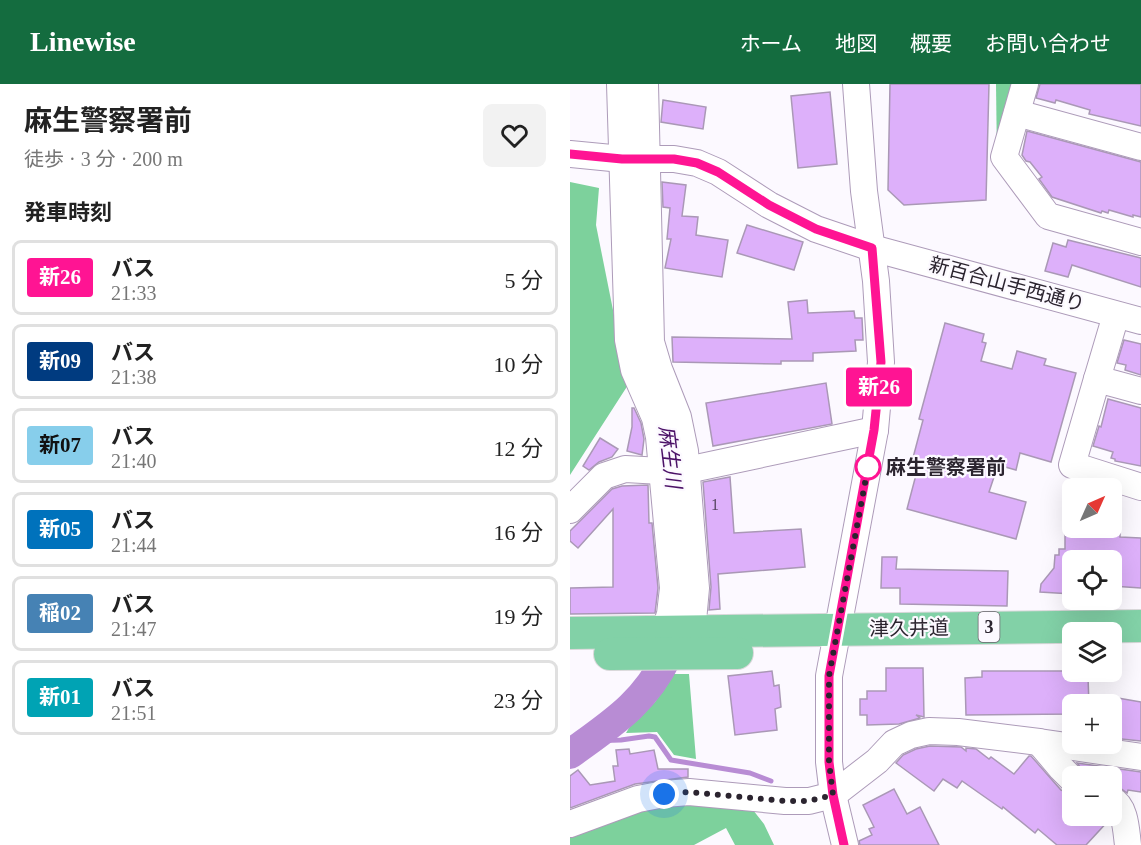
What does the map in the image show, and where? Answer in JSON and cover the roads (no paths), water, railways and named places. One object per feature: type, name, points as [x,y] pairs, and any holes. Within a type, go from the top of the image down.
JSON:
[{"type":"main road","name":"津久井道","points":[[835,640],[1141,626]]},
{"type":"main road","name":"津久井道","points":[[570,633],[674,640],[835,640],[1062,648]]},
{"type":"main road","name":"津久井道","points":[[570,653],[674,640]]},
{"type":"main road","points":[[1122,648],[1141,648]]},
{"type":"street","points":[[620,84],[635,159]]},
{"type":"street","points":[[645,84],[635,159],[628,340],[634,370],[655,418],[675,483],[696,588],[674,640]]},
{"type":"street","points":[[844,845],[833,795],[829,762],[829,676],[874,430],[881,362],[856,84]]},
{"type":"street","points":[[1025,84],[1004,157],[1048,216],[1141,242]]},
{"type":"street","points":[[1017,113],[1141,147]]},
{"type":"street","name":"新百合山手西通り","points":[[570,154],[697,163],[718,172],[769,205],[816,229],[872,248],[1141,321]]},
{"type":"street","points":[[1116,315],[1072,465],[1141,487]]},
{"type":"street","points":[[1097,379],[1141,391]]},
{"type":"street","points":[[570,510],[604,476],[625,468],[675,483],[874,430]]},
{"type":"street","points":[[570,824],[638,799],[664,794],[689,792],[785,801],[809,801],[833,795],[877,761],[894,743],[910,735],[929,731],[1039,741],[1141,757]]},
{"type":"street","points":[[1039,741],[1062,770]]},
{"type":"street","points":[[1122,817],[1128,845]]},
{"type":"waterway","name":"麻生川","points":[[570,754],[613,723],[648,688],[671,648],[677,632]]},
{"type":"waterway","points":[[588,741],[655,737],[671,760],[750,773],[771,781]]},
{"type":"place","name":"麻生警察署前","points":[[868,467]]}]
